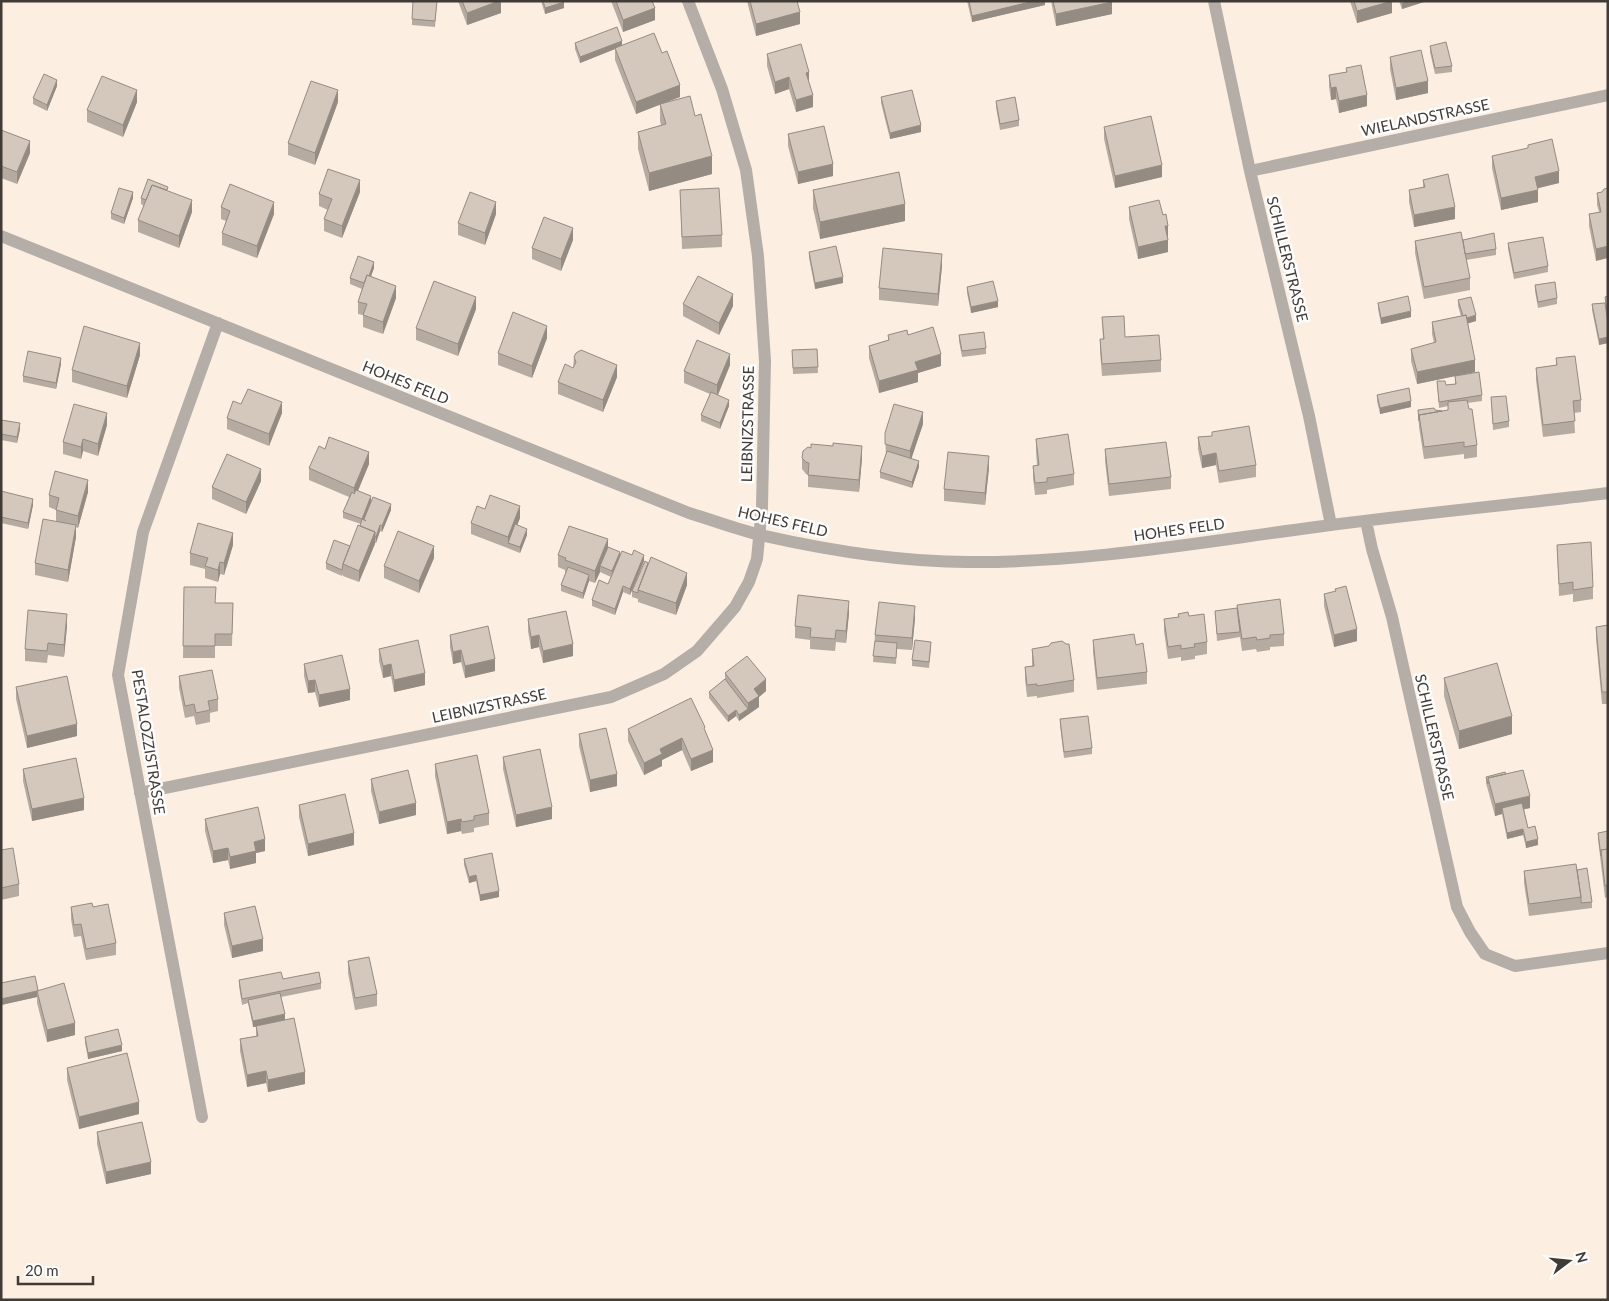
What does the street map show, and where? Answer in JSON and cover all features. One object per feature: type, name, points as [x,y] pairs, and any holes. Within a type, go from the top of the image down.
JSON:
[{"type":"street","name":"LEIBNIZSTRASSE","points":[[140,793],[610,697],[664,674],[697,651],[735,607],[749,582],[757,559],[762,507],[765,362],[758,256],[746,170],[722,89],[688,1]]},
{"type":"street","name":"SCHILLERSTRASSE","points":[[1214,1],[1250,171],[1309,416],[1331,525]]},
{"type":"street","name":"WIELANDSTRASSE","points":[[1250,171],[1608,94]]},
{"type":"street","name":"HOHES FELD","points":[[1,236],[689,513],[759,534],[848,552],[906,558],[984,562],[1097,556],[1331,525],[1608,493]]},
{"type":"street","name":"PESTALOZZISTRASSE","points":[[202,1117],[118,675],[143,532],[218,323]]},
{"type":"street","name":"SCHILLERSTRASSE","points":[[1366,521],[1372,549],[1392,617],[1457,907],[1470,932],[1485,954],[1515,966],[1608,953]]},
{"type":"building","points":[[413,1],[437,1],[435,21],[412,19]]},
{"type":"building","points":[[462,1],[499,1],[467,13]]},
{"type":"building","points":[[543,1],[564,1],[564,2],[545,8]]},
{"type":"building","points":[[616,1],[652,1],[655,8],[623,20]]},
{"type":"building","points":[[750,1],[797,1],[800,12],[756,24]]},
{"type":"building","points":[[969,1],[1034,1],[972,16]]},
{"type":"building","points":[[1053,1],[1112,1],[1112,2],[1056,14]]},
{"type":"building","points":[[1354,1],[1392,1],[1357,11]]},
{"type":"building","points":[[617,27],[622,41],[580,57],[575,43]]},
{"type":"building","points":[[654,33],[662,53],[667,51],[680,85],[636,102],[615,48]]},
{"type":"building","points":[[1446,42],[1452,66],[1435,68],[1430,46]]},
{"type":"building","points":[[801,44],[809,72],[806,73],[813,95],[796,100],[789,77],[775,82],[767,54]]},
{"type":"building","points":[[1421,50],[1428,81],[1396,88],[1390,57]]},
{"type":"building","points":[[1361,65],[1367,95],[1339,101],[1336,87],[1331,88],[1329,75],[1347,72],[1346,68]]},
{"type":"building","points":[[44,74],[57,80],[47,105],[33,98]]},
{"type":"building","points":[[102,76],[137,90],[123,125],[87,110]]},
{"type":"building","points":[[311,81],[338,90],[315,153],[288,143]]},
{"type":"building","points":[[912,90],[921,125],[890,133],[881,97]]},
{"type":"building","points":[[690,96],[695,116],[701,114],[712,156],[649,173],[638,132],[666,124],[660,104]]},
{"type":"building","points":[[1015,97],[1019,120],[1000,124],[996,101]]},
{"type":"building","points":[[1151,116],[1162,165],[1115,176],[1104,127]]},
{"type":"building","points":[[824,126],[833,164],[798,172],[788,134]]},
{"type":"building","points":[[1,130],[30,141],[17,172],[1,166]]},
{"type":"building","points":[[1552,139],[1559,171],[1535,177],[1538,190],[1501,198],[1492,156],[1528,148],[1528,145]]},
{"type":"building","points":[[328,169],[360,180],[342,226],[324,219],[332,199],[319,194]]},
{"type":"building","points":[[899,172],[905,204],[820,222],[813,190]]},
{"type":"building","points":[[1448,174],[1455,207],[1414,215],[1409,190],[1425,187],[1423,180]]},
{"type":"building","points":[[148,179],[168,187],[167,190],[152,185],[146,200],[141,198]]},
{"type":"building","points":[[230,184],[274,202],[257,246],[222,233],[230,211],[221,207]]},
{"type":"building","points":[[152,185],[192,200],[179,236],[138,220]]},
{"type":"building","points":[[119,188],[133,192],[124,218],[111,213]]},
{"type":"building","points":[[719,188],[722,235],[682,237],[680,190]]},
{"type":"building","points":[[1608,188],[1608,246],[1596,249],[1589,214],[1601,212],[1597,193]]},
{"type":"building","points":[[470,192],[496,202],[485,233],[458,223]]},
{"type":"building","points":[[1159,200],[1163,215],[1166,214],[1168,226],[1165,226],[1168,240],[1138,247],[1129,207]]},
{"type":"building","points":[[544,217],[573,228],[561,259],[532,248]]},
{"type":"building","points":[[1461,232],[1470,278],[1424,287],[1415,241]]},
{"type":"building","points":[[1494,233],[1496,249],[1465,254],[1463,240]]},
{"type":"building","points":[[1543,237],[1548,266],[1514,273],[1508,243]]},
{"type":"building","points":[[836,246],[843,277],[815,283],[809,252]]},
{"type":"building","points":[[883,248],[942,254],[938,294],[879,288]]},
{"type":"building","points":[[358,256],[374,262],[369,276],[367,275],[364,283],[350,278]]},
{"type":"building","points":[[367,275],[396,286],[383,322],[363,315],[367,304],[358,302]]},
{"type":"building","points":[[698,276],[733,294],[719,323],[683,304]]},
{"type":"building","points":[[434,281],[476,297],[458,344],[416,328]]},
{"type":"building","points":[[993,281],[998,301],[971,307],[967,287]]},
{"type":"building","points":[[1555,282],[1557,298],[1538,302],[1535,285]]},
{"type":"building","points":[[1408,296],[1411,311],[1381,318],[1378,303]]},
{"type":"building","points":[[1608,296],[1608,317],[1605,297]]},
{"type":"building","points":[[1471,297],[1476,315],[1467,318],[1466,315],[1463,316],[1458,300]]},
{"type":"building","points":[[1605,303],[1608,337],[1599,339],[1592,304]]},
{"type":"building","points":[[513,312],[547,326],[532,366],[498,353]]},
{"type":"building","points":[[1466,315],[1475,360],[1417,372],[1411,349],[1436,342],[1432,322]]},
{"type":"building","points":[[1124,316],[1125,337],[1159,335],[1161,360],[1102,364],[1100,339],[1104,339],[1102,317]]},
{"type":"building","points":[[84,326],[140,343],[127,386],[72,370]]},
{"type":"building","points":[[933,327],[941,354],[915,362],[918,370],[879,381],[869,346],[889,340],[888,335],[907,330],[908,335]]},
{"type":"building","points":[[984,332],[986,348],[962,351],[959,335]]},
{"type":"building","points":[[697,340],[730,354],[717,385],[684,371]]},
{"type":"building","points":[[817,349],[818,367],[793,368],[792,350]]},
{"type":"building","points":[[581,350],[617,365],[603,400],[558,382],[565,364],[573,368],[576,362],[574,357]]},
{"type":"building","points":[[28,351],[61,358],[56,383],[23,376]]},
{"type":"building","points":[[1575,356],[1581,400],[1573,401],[1575,421],[1543,425],[1536,368],[1557,365],[1556,358]]},
{"type":"building","points":[[1479,372],[1482,395],[1439,402],[1437,381],[1445,381],[1446,385],[1456,384],[1455,376]]},
{"type":"building","points":[[1409,388],[1411,401],[1380,408],[1377,395]]},
{"type":"building","points":[[248,389],[282,402],[269,434],[227,418],[233,401],[241,404]]},
{"type":"building","points":[[711,392],[729,400],[720,423],[701,415]]},
{"type":"building","points":[[1506,396],[1509,421],[1493,424],[1491,397]]},
{"type":"building","points":[[1467,400],[1469,409],[1472,409],[1477,445],[1464,447],[1464,442],[1424,447],[1419,415],[1448,410],[1448,402]]},
{"type":"building","points":[[74,404],[107,413],[98,444],[83,439],[81,447],[63,442]]},
{"type":"building","points":[[894,404],[923,412],[910,451],[885,444],[885,433]]},
{"type":"building","points":[[1434,408],[1435,410],[1442,411],[1419,415],[1419,421],[1418,410]]},
{"type":"building","points":[[1,420],[20,423],[17,437],[1,434]]},
{"type":"building","points":[[1249,426],[1256,465],[1219,471],[1216,453],[1202,456],[1198,437],[1212,436],[1212,432]]},
{"type":"building","points":[[1068,434],[1074,474],[1047,478],[1047,482],[1035,483],[1033,466],[1039,465],[1036,439]]},
{"type":"building","points":[[329,437],[369,452],[354,488],[309,468],[319,446],[325,449]]},
{"type":"building","points":[[1166,442],[1171,477],[1109,484],[1105,449]]},
{"type":"building","points":[[833,443],[862,446],[859,480],[808,475],[809,463],[802,458],[803,451],[808,447],[811,448],[811,444],[833,446]]},
{"type":"building","points":[[887,451],[919,461],[912,482],[880,472]]},
{"type":"building","points":[[948,452],[989,456],[985,493],[944,489]]},
{"type":"building","points":[[227,454],[261,469],[246,502],[212,487]]},
{"type":"building","points":[[55,471],[88,480],[78,516],[56,510],[59,498],[49,495]]},
{"type":"building","points":[[356,490],[371,496],[362,519],[343,512],[352,492],[354,494]]},
{"type":"building","points":[[1,491],[33,499],[28,523],[1,517]]},
{"type":"building","points":[[490,495],[520,506],[508,537],[471,523],[477,506],[485,509]]},
{"type":"building","points":[[373,497],[391,504],[376,537],[375,532],[360,526],[362,519],[366,521],[364,519]]},
{"type":"building","points":[[43,519],[76,525],[68,570],[35,563]]},
{"type":"building","points":[[198,523],[233,533],[224,563],[220,562],[218,570],[205,566],[208,558],[190,553]]},
{"type":"building","points":[[515,524],[527,529],[520,547],[508,543]]},
{"type":"building","points":[[358,525],[375,532],[359,571],[343,564]]},
{"type":"building","points":[[569,526],[608,539],[595,571],[565,560],[566,558],[558,555]]},
{"type":"building","points":[[398,531],[434,546],[419,581],[384,566]]},
{"type":"building","points":[[334,540],[350,546],[342,570],[326,563]]},
{"type":"building","points":[[1591,542],[1593,587],[1573,590],[1573,582],[1559,584],[1557,545]]},
{"type":"building","points":[[608,547],[620,552],[612,571],[600,566]]},
{"type":"building","points":[[634,550],[644,555],[630,589],[623,586],[615,609],[592,600],[599,580],[608,584],[622,551],[632,555]]},
{"type":"building","points":[[651,557],[687,573],[676,603],[638,590]]},
{"type":"building","points":[[645,561],[648,563],[638,593],[632,591]]},
{"type":"building","points":[[568,567],[589,575],[583,593],[561,585]]},
{"type":"building","points":[[1346,586],[1357,629],[1334,635],[1324,594]]},
{"type":"building","points":[[184,587],[216,587],[215,603],[233,603],[232,634],[215,634],[215,646],[183,646]]},
{"type":"building","points":[[798,595],[849,601],[846,631],[836,630],[835,639],[810,637],[811,628],[795,626]]},
{"type":"building","points":[[1280,599],[1284,634],[1270,635],[1270,638],[1257,640],[1256,637],[1242,639],[1237,605]]},
{"type":"building","points":[[879,602],[915,606],[912,638],[875,635]]},
{"type":"building","points":[[1237,608],[1240,632],[1217,634],[1215,611]]},
{"type":"building","points":[[28,610],[67,614],[64,645],[48,643],[47,651],[25,649]]},
{"type":"building","points":[[566,611],[573,644],[543,651],[539,635],[531,637],[528,619]]},
{"type":"building","points":[[1188,612],[1189,616],[1204,614],[1207,642],[1194,644],[1195,647],[1181,649],[1181,645],[1168,647],[1164,619],[1179,617],[1178,614]]},
{"type":"building","points":[[1608,625],[1608,692],[1602,692],[1596,627]]},
{"type":"building","points":[[488,626],[495,659],[465,666],[461,650],[453,652],[450,635]]},
{"type":"building","points":[[1134,634],[1136,645],[1143,643],[1147,672],[1097,678],[1093,640]]},
{"type":"building","points":[[418,640],[425,673],[394,680],[391,664],[383,666],[379,649]]},
{"type":"building","points":[[915,640],[931,642],[929,662],[912,660]]},
{"type":"building","points":[[875,641],[897,643],[896,658],[873,656]]},
{"type":"building","points":[[1062,641],[1069,644],[1074,680],[1037,686],[1037,684],[1027,685],[1025,667],[1034,666],[1032,649]]},
{"type":"building","points":[[342,655],[350,689],[319,695],[315,680],[308,681],[304,664]]},
{"type":"building","points":[[747,656],[766,679],[754,689],[759,696],[748,703],[725,673]]},
{"type":"building","points":[[1497,663],[1512,716],[1459,731],[1444,678]]},
{"type":"building","points":[[212,670],[218,699],[208,701],[210,710],[196,713],[194,704],[185,706],[179,676]]},
{"type":"building","points":[[67,676],[77,724],[27,736],[16,687]]},
{"type":"building","points":[[725,679],[748,709],[739,715],[736,710],[728,716],[709,692]]},
{"type":"building","points":[[691,698],[705,727],[713,750],[691,759],[682,738],[660,749],[662,754],[644,763],[628,729]]},
{"type":"building","points":[[1088,716],[1092,748],[1064,752],[1060,719]]},
{"type":"building","points":[[606,728],[617,774],[590,780],[579,734]]},
{"type":"building","points":[[540,749],[552,807],[516,815],[503,757]]},
{"type":"building","points":[[477,755],[489,813],[474,816],[474,820],[462,822],[461,819],[447,822],[435,764]]},
{"type":"building","points":[[76,758],[84,798],[32,809],[23,769]]},
{"type":"building","points":[[408,770],[416,803],[379,812],[371,779]]},
{"type":"building","points":[[1523,770],[1530,796],[1495,804],[1488,778]]},
{"type":"building","points":[[1505,772],[1506,774],[1488,778],[1488,784],[1486,777]]},
{"type":"building","points":[[345,794],[354,833],[308,844],[299,805]]},
{"type":"building","points":[[1522,803],[1528,828],[1535,826],[1538,839],[1526,842],[1523,829],[1507,833],[1502,808]]},
{"type":"building","points":[[258,807],[265,839],[254,842],[256,851],[230,857],[228,848],[213,851],[205,819]]},
{"type":"building","points":[[1608,831],[1608,849],[1601,850],[1601,856],[1598,833]]},
{"type":"building","points":[[13,848],[19,884],[1,888],[1,850]]},
{"type":"building","points":[[1608,849],[1608,885],[1605,886],[1601,850]]},
{"type":"building","points":[[492,853],[499,891],[480,895],[476,875],[469,877],[464,859]]},
{"type":"building","points":[[1576,864],[1581,897],[1529,904],[1524,871]]},
{"type":"building","points":[[1587,868],[1592,902],[1581,903],[1577,870]]},
{"type":"building","points":[[92,903],[93,907],[108,904],[116,943],[86,949],[81,924],[74,925],[71,907]]},
{"type":"building","points":[[255,906],[263,939],[232,946],[224,913]]},
{"type":"building","points":[[369,957],[377,994],[355,998],[348,961]]},
{"type":"building","points":[[281,972],[283,979],[319,972],[321,983],[242,999],[239,980]]},
{"type":"building","points":[[35,976],[37,991],[1,999],[1,983]]},
{"type":"building","points":[[64,983],[75,1023],[47,1030],[37,991]]},
{"type":"building","points":[[280,993],[285,1014],[253,1021],[248,1000]]},
{"type":"building","points":[[294,1018],[305,1072],[268,1080],[266,1071],[247,1075],[240,1039],[258,1036],[256,1026]]},
{"type":"building","points":[[118,1029],[122,1045],[88,1053],[85,1037]]},
{"type":"building","points":[[127,1053],[139,1102],[79,1117],[67,1068]]},
{"type":"building","points":[[142,1122],[151,1162],[106,1172],[97,1132]]}]
